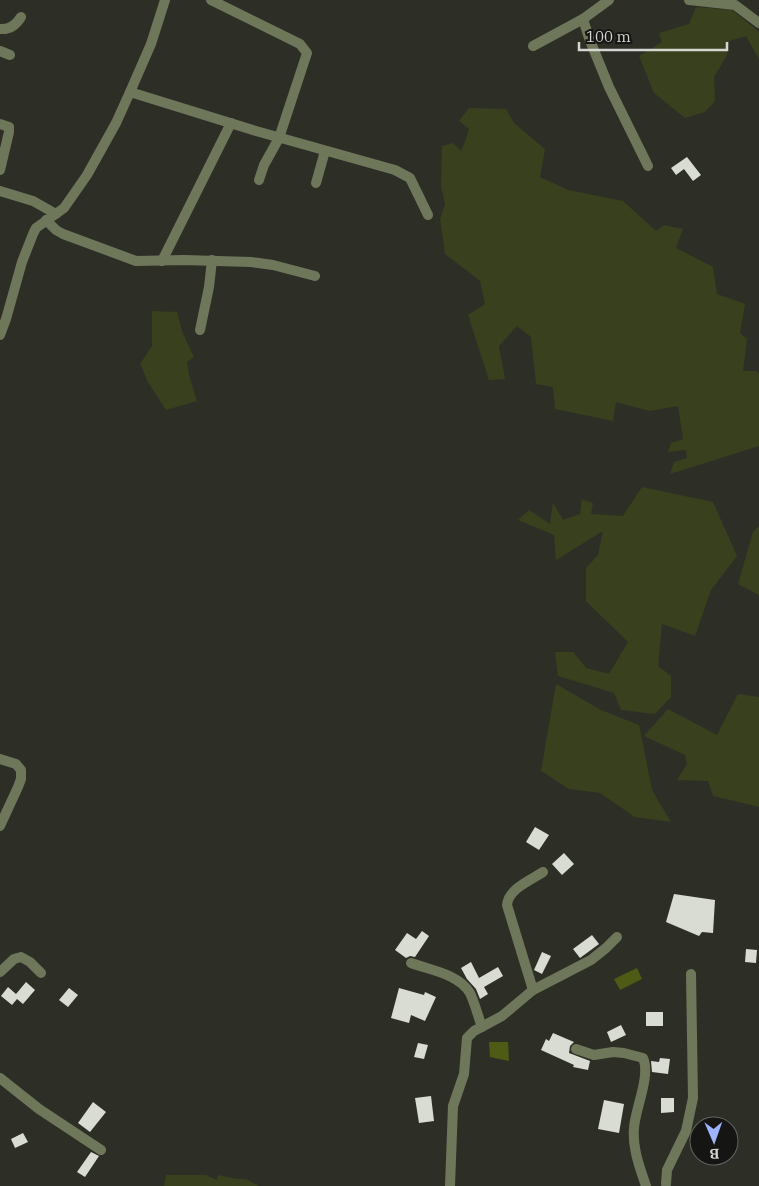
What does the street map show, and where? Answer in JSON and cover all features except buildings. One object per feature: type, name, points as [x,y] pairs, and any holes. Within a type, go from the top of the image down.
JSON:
[{"type":"street","points":[[0,335],[28,245],[36,228],[64,208],[87,175],[116,123],[130,92],[151,44],[165,0]]},
{"type":"street","points":[[211,0],[300,44],[306,49],[307,53],[279,138],[264,165],[259,180]]},
{"type":"street","points":[[533,46],[583,19],[609,0]]},
{"type":"street","points":[[689,0],[738,3],[759,23]]},
{"type":"street","points":[[0,29],[10,28],[22,17]]},
{"type":"street","points":[[583,19],[609,87],[648,166]]},
{"type":"street","points":[[0,51],[10,55]]},
{"type":"street","points":[[130,92],[279,138],[395,170],[410,178],[428,215]]},
{"type":"street","points":[[162,261],[231,123]]},
{"type":"street","points":[[0,124],[9,127],[9,132],[0,170]]},
{"type":"street","points":[[316,182],[325,151]]},
{"type":"street","points":[[0,192],[33,201],[56,214]]},
{"type":"street","points":[[46,220],[63,234],[136,261],[212,260],[273,265],[315,276]]},
{"type":"street","points":[[200,330],[209,287],[212,260]]},
{"type":"street","points":[[0,759],[16,764],[21,770],[21,779],[0,826]]},
{"type":"street","points":[[533,990],[507,905],[508,898],[512,892],[543,872]]},
{"type":"street","points":[[450,1186],[453,1106],[464,1074],[467,1038],[474,1031],[502,1016],[533,990],[591,960],[616,937]]},
{"type":"street","points":[[0,972],[14,960],[21,957],[30,962],[41,973]]},
{"type":"street","points":[[411,963],[447,976],[465,987],[472,998],[482,1027]]},
{"type":"street","points":[[667,1185],[667,1170],[686,1131],[693,1098],[692,974]]},
{"type":"street","points":[[576,1049],[594,1055],[613,1052],[642,1058],[645,1064],[644,1080],[633,1135],[639,1165],[646,1186]]},
{"type":"street","points":[[0,1078],[39,1109],[101,1150]]},
{"type":"shaded area","points":[[696,7],[732,10],[759,32],[759,59],[746,36],[729,41],[727,55],[714,77],[715,101],[705,112],[685,118],[654,93],[639,56],[662,42],[659,33],[689,24]]},
{"type":"shaded area","points":[[469,108],[506,109],[514,123],[545,149],[540,177],[568,190],[623,201],[656,231],[664,225],[683,229],[676,248],[713,267],[717,294],[745,304],[740,333],[747,339],[743,371],[757,371],[759,374],[759,446],[670,474],[674,462],[687,458],[686,450],[668,452],[671,443],[683,439],[678,406],[650,411],[616,402],[613,421],[555,409],[553,387],[536,384],[531,337],[517,326],[499,346],[505,379],[489,380],[468,315],[485,304],[480,281],[445,254],[440,219],[445,204],[441,186],[442,146],[453,143],[461,151],[469,129],[459,121]]},
{"type":"shaded area","points":[[152,311],[177,312],[183,334],[194,357],[187,362],[197,401],[166,410],[148,382],[140,364],[152,346]]},
{"type":"shaded area","points":[[642,487],[713,502],[737,556],[711,590],[695,636],[662,624],[658,666],[671,676],[671,697],[655,714],[621,710],[614,693],[558,676],[555,652],[573,652],[586,668],[609,674],[628,642],[586,601],[586,568],[598,555],[603,531],[556,560],[554,535],[518,520],[529,510],[550,524],[553,503],[563,520],[580,514],[582,499],[593,503],[591,514],[623,516]]},
{"type":"shaded area","points":[[759,526],[759,595],[738,584],[753,532]]},
{"type":"shaded area","points":[[556,684],[601,710],[639,725],[652,790],[671,822],[635,817],[600,793],[569,789],[541,771]]},
{"type":"shaded area","points":[[738,694],[759,697],[759,807],[713,796],[708,781],[677,780],[687,764],[685,755],[644,736],[668,709],[717,735]]},
{"type":"shaded area","points":[[637,968],[642,979],[620,990],[614,979]]},
{"type":"shaded area","points":[[489,1042],[508,1042],[509,1061],[490,1057]]},
{"type":"shaded area","points":[[166,1175],[206,1175],[217,1180],[218,1175],[246,1179],[259,1186],[164,1186]]}]
